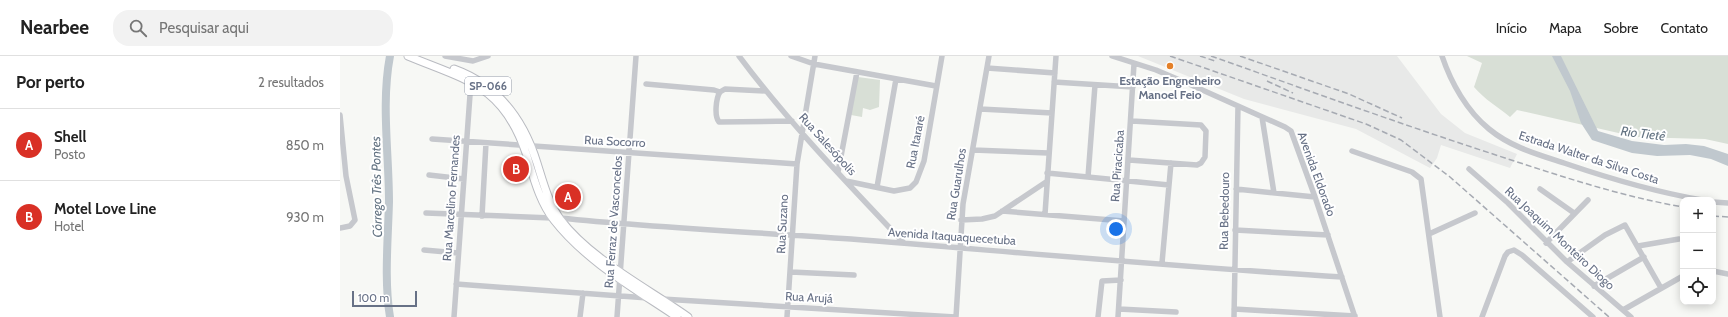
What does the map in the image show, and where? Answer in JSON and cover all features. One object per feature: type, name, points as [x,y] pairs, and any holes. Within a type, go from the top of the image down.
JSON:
[{"type":"main road","name":"SP-066","points":[[408,56],[472,81],[490,95],[515,127],[541,196],[579,248],[662,299],[688,317]]},
{"type":"main road","name":"SP-066","points":[[420,56],[470,74],[489,87],[510,109],[531,146],[556,218]]},
{"type":"main road","name":"SP-066","points":[[620,274],[648,298],[676,317]]},
{"type":"street","points":[[445,56],[466,61],[473,61],[488,56]]},
{"type":"street","name":"Rua Ferraz de Vasconcelos","points":[[617,317],[636,56]]},
{"type":"street","name":"Rua Salesópolis","points":[[739,56],[765,91],[904,243]]},
{"type":"street","points":[[790,56],[814,64],[936,86]]},
{"type":"street","name":"Rua Suzano","points":[[787,317],[797,164],[815,56]]},
{"type":"street","name":"Rua Itararé","points":[[846,181],[902,191],[910,188],[916,182],[924,162],[942,56]]},
{"type":"street","name":"Rua Guarulhos","points":[[956,317],[961,220],[989,56]]},
{"type":"street","points":[[1046,214],[1046,182],[1056,56]]},
{"type":"street","name":"Avenida Eldorado","points":[[1112,56],[1189,84],[1291,131],[1355,316]]},
{"type":"street","name":"Estrada Walter da Silva Costa","points":[[1442,56],[1450,79],[1470,109],[1490,130],[1506,141],[1542,156],[1646,189],[1687,197]]},
{"type":"street","name":"Rua Piracicaba","points":[[1118,317],[1132,121],[1134,64]]},
{"type":"street","points":[[988,68],[1055,73]]},
{"type":"street","points":[[838,172],[857,72]]},
{"type":"street","points":[[877,187],[896,79]]},
{"type":"street","name":"Rua Marcelino Fernandes","points":[[454,317],[466,142],[472,81]]},
{"type":"street","points":[[1054,82],[1133,87]]},
{"type":"street","points":[[646,84],[714,90],[720,92]]},
{"type":"street","points":[[1088,177],[1095,85]]},
{"type":"street","points":[[765,91],[725,89],[720,92],[718,96],[718,121],[727,123],[792,121]]},
{"type":"street","name":"Rua Bebedouro","points":[[1234,317],[1238,106]]},
{"type":"street","points":[[980,109],[1052,113]]},
{"type":"street","points":[[340,115],[346,176],[355,220],[350,226],[340,228]]},
{"type":"street","points":[[1262,117],[1274,193]]},
{"type":"street","points":[[1129,160],[1197,165],[1201,163],[1205,157],[1206,131],[1204,127],[1197,124],[1132,121]]},
{"type":"street","name":"Rua Socorro","points":[[432,139],[797,164]]},
{"type":"street","points":[[482,216],[486,142]]},
{"type":"street","points":[[973,150],[1048,153]]},
{"type":"street","points":[[1352,151],[1412,172],[1421,179],[1440,317]]},
{"type":"street","points":[[1162,263],[1171,163]]},
{"type":"street","name":"Rua Joaquim Monteiro Diogo","points":[[1469,169],[1493,190],[1546,243],[1631,317]]},
{"type":"street","points":[[1047,173],[1169,185]]},
{"type":"street","points":[[429,175],[464,179]]},
{"type":"street","points":[[961,220],[988,218],[1002,212],[1046,182]]},
{"type":"street","points":[[1236,189],[1315,197]]},
{"type":"street","points":[[1540,190],[1574,213]]},
{"type":"street","points":[[1546,243],[1588,200]]},
{"type":"street","points":[[1716,202],[1728,203]]},
{"type":"street","points":[[1002,212],[1046,214],[1124,221]]},
{"type":"street","name":"Avenida Itaquaquecetuba","points":[[426,213],[461,216],[556,218],[624,225],[904,243],[1234,270],[1342,277]]},
{"type":"street","points":[[1429,234],[1475,213]]},
{"type":"street","points":[[1568,262],[1618,227],[1626,226],[1661,288]]},
{"type":"street","points":[[1235,230],[1328,235]]},
{"type":"street","points":[[1638,246],[1679,239]]},
{"type":"street","points":[[424,250],[458,253]]},
{"type":"street","points":[[1482,317],[1505,256],[1511,251],[1516,251],[1522,255],[1594,317]]},
{"type":"street","points":[[1594,286],[1644,257]]},
{"type":"street","points":[[1716,271],[1728,274]]},
{"type":"street","points":[[791,272],[854,275]]},
{"type":"street","points":[[1623,310],[1680,278]]},
{"type":"street","points":[[1098,317],[1102,281],[1121,280]]},
{"type":"street","points":[[456,284],[648,298]]},
{"type":"street","points":[[580,317],[583,293]]},
{"type":"street","name":"Rua Arujá","points":[[662,299],[956,317]]},
{"type":"street","points":[[1119,309],[1176,312]]},
{"type":"street","points":[[1234,309],[1355,316]]},
{"type":"shaded area","points":[[1138,56],[1397,56],[1441,114],[1465,133],[1517,154],[1510,168],[1441,145],[1437,158],[1430,168],[1356,129],[1244,99]]},
{"type":"shaded area","points":[[1467,56],[1728,56],[1728,144],[1705,139],[1636,137],[1517,110],[1510,117],[1474,87],[1482,63]]},
{"type":"shaded area","points":[[1552,56],[1561,56],[1598,131],[1632,141],[1664,145],[1686,144],[1704,146],[1728,154],[1728,166],[1711,159],[1690,155],[1657,156],[1632,153],[1592,140],[1581,123],[1570,91]]},
{"type":"shaded area","points":[[858,77],[880,80],[879,107],[870,110],[863,108],[862,117],[851,115]]},
{"type":"waterway","name":"Córrego Três Pontes","points":[[390,56],[386,92],[386,129],[389,184],[387,289],[390,317]]},
{"type":"railway","points":[[1170,56],[1366,124],[1401,140],[1450,177],[1609,317]]},
{"type":"railway","points":[[1200,56],[1215,61]]},
{"type":"railway","points":[[1211,56],[1391,120],[1545,171],[1590,185],[1680,206]]},
{"type":"railway","points":[[1240,56],[1349,94],[1402,118]]},
{"type":"railway","points":[[1267,81],[1293,93]]},
{"type":"railway","points":[[1716,216],[1728,217]]},
{"type":"place","name":"Estação Engneheiro Manoel Feio","points":[[1170,66]]},
{"type":"place","name":"Motel Love Line","points":[[516,169]]},
{"type":"place","name":"Shell","points":[[568,197]]},
{"type":"water label","name":"Rio Tietê","points":[[1643,133]]}]
